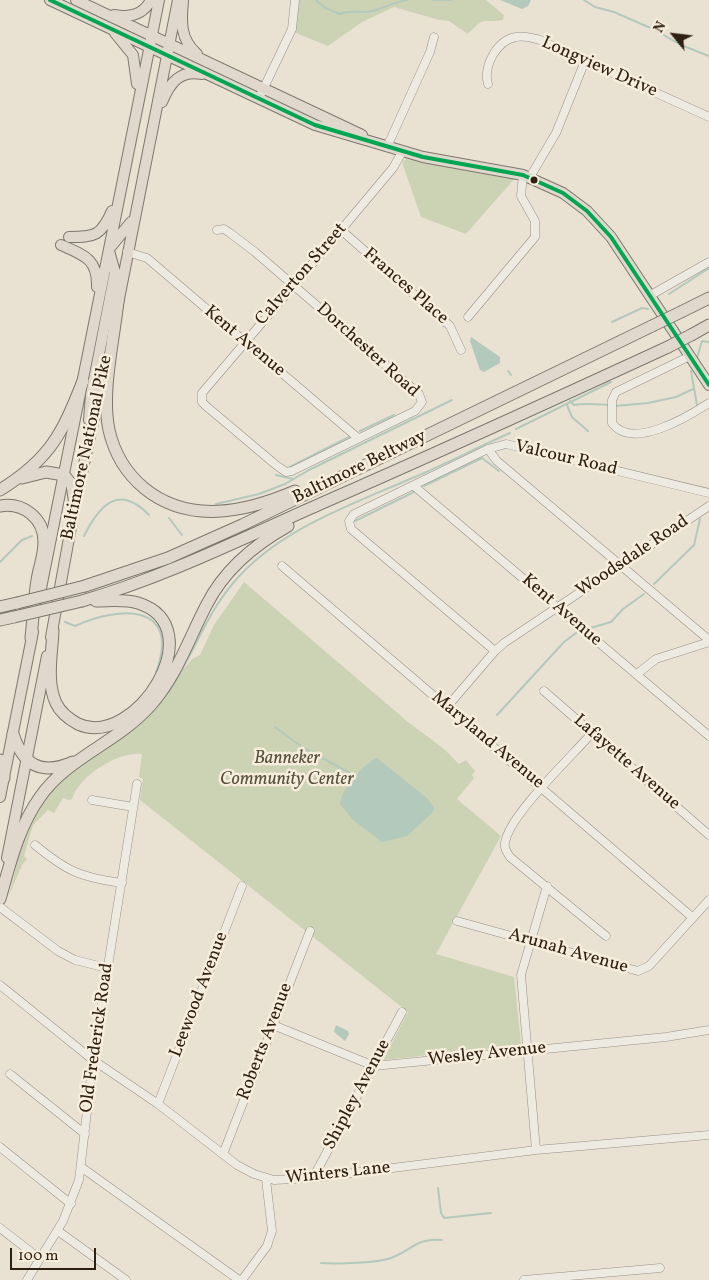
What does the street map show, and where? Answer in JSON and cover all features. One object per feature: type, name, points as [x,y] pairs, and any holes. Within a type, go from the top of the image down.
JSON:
[{"type":"highway","name":"Baltimore Beltway","points":[[7,605],[85,586],[133,571],[202,543],[406,446],[706,299]]},
{"type":"highway","points":[[118,301],[107,392],[109,429],[114,446],[130,474],[145,489],[164,502],[196,511],[214,512],[246,508],[278,498],[406,446]]},
{"type":"highway","name":"Baltimore Beltway","points":[[0,620],[82,601],[174,570],[398,471],[668,347],[709,325]]},
{"type":"highway","points":[[0,490],[12,483],[39,461],[57,440],[67,422],[83,381]]},
{"type":"highway","points":[[0,897],[19,836],[31,810],[52,783],[84,757],[130,726],[162,692],[180,661],[207,603],[239,560],[278,532],[398,471]]},
{"type":"highway","points":[[12,483],[46,472],[64,475],[72,485],[75,505]]},
{"type":"highway","points":[[0,506],[16,505],[24,508],[37,520],[43,532],[43,549],[37,580],[31,638]]},
{"type":"highway","points":[[52,631],[52,690],[56,703],[67,717],[83,726],[102,727],[123,719],[145,700],[160,678],[169,656],[169,636],[161,620],[155,612],[138,603],[128,601],[82,601]]},
{"type":"highway","points":[[13,734],[18,749],[34,765],[49,767],[69,764],[84,757]]},
{"type":"highway","points":[[0,760],[4,778]]},
{"type":"main road","points":[[50,0],[109,27],[150,40]]},
{"type":"main road","points":[[76,0],[104,13],[211,75],[322,127],[402,152],[526,176],[564,193],[596,219],[611,237],[652,295],[709,386]]},
{"type":"main road","points":[[104,13],[120,16],[136,15],[142,12],[151,0]]},
{"type":"main road","name":"Baltimore National Pike","points":[[0,797],[159,0]]},
{"type":"main road","name":"Baltimore National Pike","points":[[0,897],[75,505],[87,456],[178,0]]},
{"type":"main road","points":[[183,0],[182,20],[184,36],[191,48],[203,60]]},
{"type":"main road","points":[[109,27],[123,41],[133,55],[137,74],[136,109]]},
{"type":"main road","points":[[168,49],[203,60],[387,147]]},
{"type":"main road","points":[[151,131],[166,92],[173,81],[188,73],[211,75]]},
{"type":"main road","points":[[96,314],[97,275],[92,262],[65,241],[89,237],[100,232],[108,221],[120,194]]},
{"type":"main road","points":[[87,456],[91,395],[115,272],[109,250],[127,230],[134,216]]},
{"type":"street","points":[[259,98],[292,29],[295,0]]},
{"type":"street","name":"Longview Drive","points":[[488,84],[487,71],[494,54],[503,42],[517,36],[540,40],[709,117]]},
{"type":"street","points":[[387,147],[430,52],[434,37]]},
{"type":"street","points":[[468,317],[535,237],[535,221],[521,196],[526,176],[556,133],[585,61]]},
{"type":"street","name":"Calverton Street","points":[[358,438],[286,472],[206,406],[201,398],[204,389],[341,230],[392,168],[402,152]]},
{"type":"street","name":"Dorchester Road","points":[[217,230],[224,230],[230,233],[420,394],[422,402],[415,411],[358,438]]},
{"type":"street","name":"Frances Place","points":[[341,230],[450,326],[462,350]]},
{"type":"street","name":"Kent Avenue","points":[[128,252],[147,258],[358,438]]},
{"type":"street","points":[[652,295],[709,262]]},
{"type":"street","points":[[690,356],[616,392],[612,400],[612,423],[623,431],[653,431],[677,422],[709,403]]},
{"type":"street","name":"Valcour Road","points":[[495,651],[361,538],[351,529],[349,521],[359,511],[499,445],[514,446],[709,493]]},
{"type":"street","points":[[488,449],[497,460],[709,641]]},
{"type":"street","name":"Kent Avenue","points":[[414,486],[709,736]]},
{"type":"street","name":"Woodsdale Road","points":[[447,707],[495,651],[709,506]]},
{"type":"street","name":"Maryland Avenue","points":[[282,566],[692,917]]},
{"type":"street","points":[[637,674],[656,659],[709,641]]},
{"type":"street","name":"Lafayette Avenue","points":[[544,691],[709,835]]},
{"type":"street","points":[[592,733],[542,788],[512,825],[505,846],[510,857],[548,886],[606,936]]},
{"type":"street","name":"Old Frederick Road","points":[[27,1280],[58,1231],[71,1204],[81,1167],[93,1060],[138,784]]},
{"type":"street","points":[[92,800],[133,807]]},
{"type":"street","points":[[35,845],[62,867],[80,876],[122,883]]},
{"type":"street","name":"Leewood Avenue","points":[[158,1104],[242,886]]},
{"type":"street","points":[[536,1150],[526,1052],[521,975],[529,942],[548,886]]},
{"type":"street","name":"Arunah Avenue","points":[[457,921],[638,971],[649,966],[709,900]]},
{"type":"street","points":[[0,907],[58,951],[75,960],[107,968]]},
{"type":"street","name":"Roberts Avenue","points":[[222,1154],[310,931]]},
{"type":"street","name":"Winters Lane","points":[[0,985],[93,1060],[158,1104],[222,1154],[246,1170],[266,1179],[289,1181],[536,1150],[709,1134]]},
{"type":"street","name":"Shipley Avenue","points":[[313,1178],[402,1012]]},
{"type":"street","name":"Wesley Avenue","points":[[272,1025],[374,1066],[666,1037],[709,1030]]},
{"type":"street","points":[[10,1074],[85,1134]]},
{"type":"street","points":[[0,1147],[71,1204]]},
{"type":"street","points":[[81,1167],[240,1280],[266,1246],[272,1232],[266,1179]]},
{"type":"street","points":[[0,1228],[40,1259]]},
{"type":"street","points":[[58,1231],[126,1280]]},
{"type":"street","points":[[524,1280],[564,1278],[660,1268]]},
{"type":"green space","points":[[297,0],[486,0],[504,15],[503,20],[481,22],[468,34],[449,21],[394,7],[362,22],[328,46],[294,32]]},
{"type":"green space","points":[[407,158],[515,178],[466,234],[421,217],[402,162]]},
{"type":"green space","name":"Banneker Community Center","points":[[244,582],[408,722],[444,749],[459,764],[466,760],[475,771],[472,775],[474,778],[457,799],[501,836],[436,954],[514,977],[521,1045],[383,1060],[408,1012],[140,800],[143,779],[139,777],[142,754],[122,757],[101,767],[83,782],[76,790],[72,799],[63,798],[54,813],[48,810],[33,825],[24,856],[27,859],[22,865],[9,895],[26,828],[38,804],[64,779],[139,723],[192,659],[200,655],[214,625]]},
{"type":"shaded area","points":[[500,0],[531,0],[528,6],[522,9]]},
{"type":"shaded area","points":[[471,337],[500,357],[500,363],[484,372],[480,370],[470,341]]},
{"type":"shaded area","points":[[377,758],[428,799],[434,808],[432,813],[407,836],[382,842],[353,820],[340,804],[344,792],[354,778],[366,765]]},
{"type":"shaded area","points":[[336,1025],[348,1031],[349,1034],[345,1041],[334,1032]]},
{"type":"waterway","points":[[316,0],[325,8],[340,14],[372,11],[407,0]]},
{"type":"waterway","points":[[432,0],[451,0]]},
{"type":"waterway","points":[[584,0],[595,7],[614,12],[655,30],[681,45],[709,56]]},
{"type":"waterway","points":[[669,294],[709,268]]},
{"type":"waterway","points":[[612,322],[642,308],[648,309]]},
{"type":"waterway","points":[[697,358],[702,341],[709,342]]},
{"type":"waterway","points":[[508,371],[511,375]]},
{"type":"waterway","points":[[691,371],[697,405]]},
{"type":"waterway","points":[[516,429],[611,382]]},
{"type":"waterway","points":[[615,406],[648,403],[676,397],[693,389]]},
{"type":"waterway","points":[[216,504],[259,494],[285,484],[309,470],[452,400]]},
{"type":"waterway","points":[[570,401],[574,405],[609,405]]},
{"type":"waterway","points":[[567,405],[572,417],[588,431]]},
{"type":"waterway","points":[[360,431],[394,415]]},
{"type":"waterway","points":[[168,693],[224,595],[252,563],[273,547],[319,519],[510,433]]},
{"type":"waterway","points":[[288,468],[349,437]]},
{"type":"waterway","points":[[424,486],[482,458],[499,471]]},
{"type":"waterway","points":[[276,475],[293,479]]},
{"type":"waterway","points":[[355,521],[416,491]]},
{"type":"waterway","points":[[84,536],[97,515],[111,502],[119,500],[128,501],[149,515]]},
{"type":"waterway","points":[[169,518],[182,535]]},
{"type":"waterway","points":[[654,584],[694,545],[700,519]]},
{"type":"waterway","points":[[0,562],[22,540],[32,536]]},
{"type":"waterway","points":[[587,629],[611,622],[623,609],[644,594]]},
{"type":"waterway","points":[[65,622],[75,626],[92,619],[126,613],[141,615],[153,621],[160,632],[162,649],[156,672]]},
{"type":"waterway","points":[[497,715],[564,642],[580,630]]},
{"type":"waterway","points":[[275,727],[302,747],[355,776]]},
{"type":"waterway","points":[[438,1188],[441,1213],[444,1218]]},
{"type":"waterway","points":[[444,1218],[491,1213]]},
{"type":"waterway","points":[[321,1263],[357,1263],[385,1260],[420,1243],[442,1240]]},
{"type":"transit line","points":[[50,0],[315,125],[423,157],[523,175],[563,193],[587,211],[611,237],[709,385]]}]
